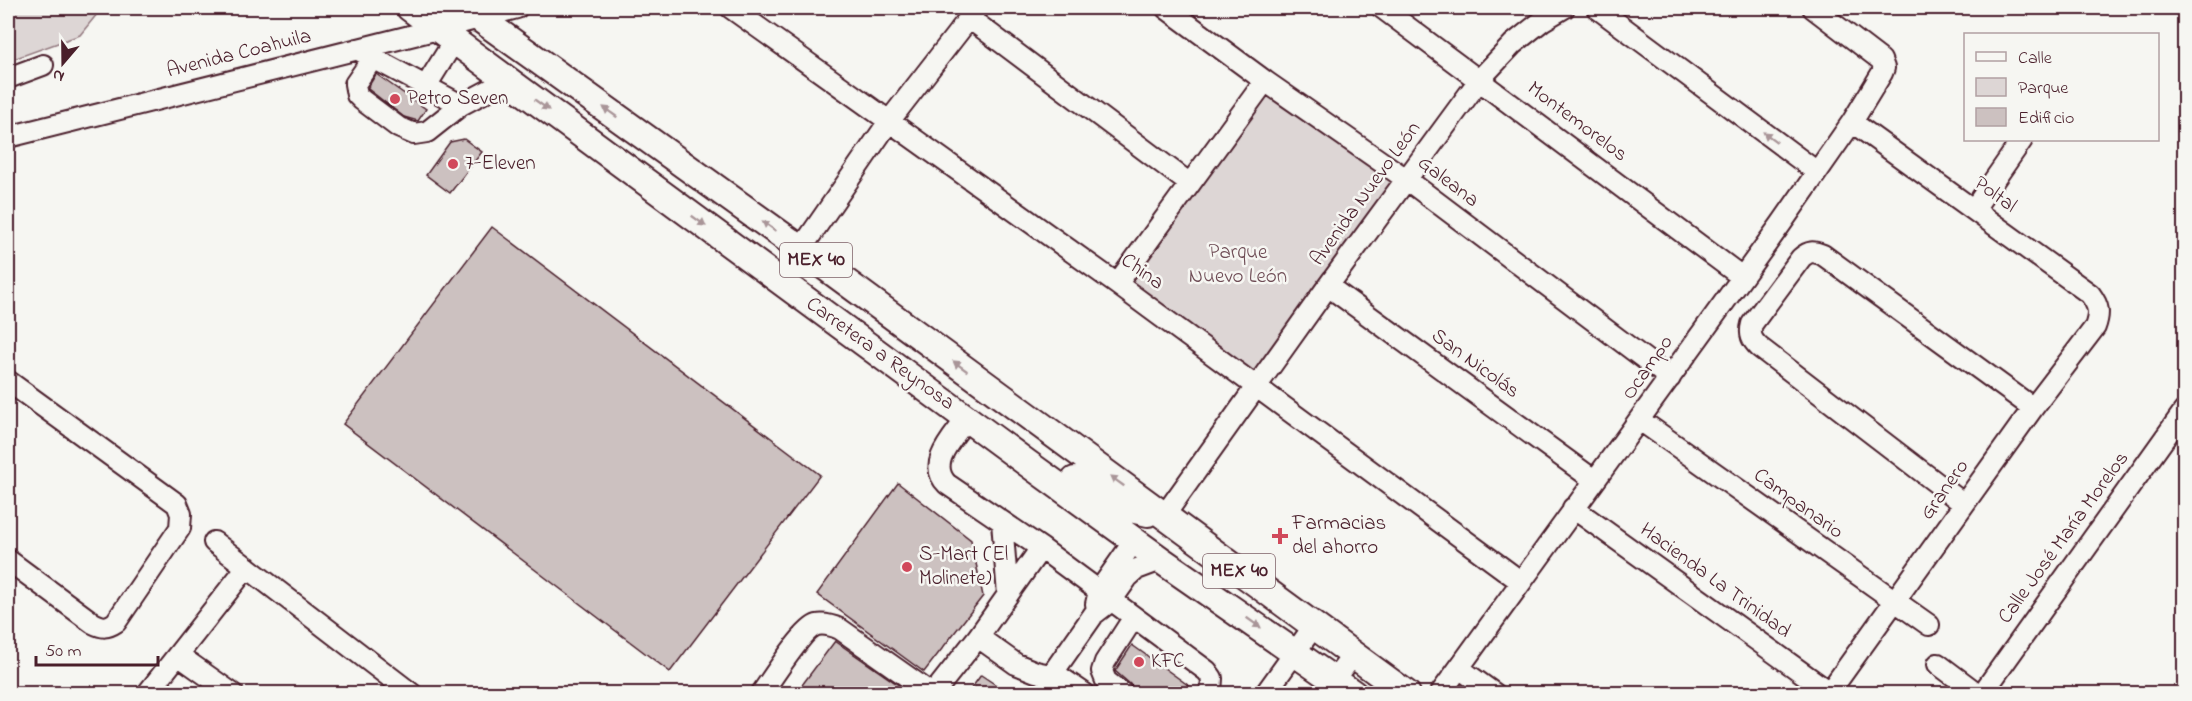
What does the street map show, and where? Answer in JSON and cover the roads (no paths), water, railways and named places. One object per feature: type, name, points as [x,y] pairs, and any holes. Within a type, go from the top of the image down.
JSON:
[{"type":"main road","name":"Carretera a Reynosa","points":[[410,8],[1134,541],[1295,652],[1337,690]]},
{"type":"main road","name":"Carretera a Reynosa","points":[[473,13],[801,249],[1407,693]]},
{"type":"main road","points":[[1027,463],[1052,469],[1127,508],[1164,516],[1176,544],[1226,604]]},
{"type":"street","name":"Avenida Coahuila","points":[[8,137],[446,35],[473,13],[517,8]]},
{"type":"street","name":"China","points":[[731,8],[1117,284],[1520,581]]},
{"type":"street","name":"Galeana","points":[[1166,8],[1265,81],[1406,179],[1670,378]]},
{"type":"street","name":"Montemorelos","points":[[1382,8],[1742,277]]},
{"type":"street","name":"Avenida Nuevo León","points":[[1164,516],[1328,286],[1480,79],[1513,44],[1542,21],[1564,8]]},
{"type":"street","points":[[1597,8],[1817,172]]},
{"type":"street","name":"Ocampo","points":[[1440,693],[1640,420],[1817,172],[1852,122],[1882,73],[1884,64],[1874,54],[1813,8]]},
{"type":"street","points":[[801,249],[890,120],[973,13],[1190,184]]},
{"type":"street","points":[[426,86],[446,35]]},
{"type":"street","points":[[461,105],[365,54],[355,84],[357,95],[398,127],[414,134],[427,132],[461,105],[508,80]]},
{"type":"street","points":[[8,78],[43,65]]},
{"type":"street","points":[[1117,284],[1265,81]]},
{"type":"street","name":"Poltal","points":[[1852,122],[2090,294],[2098,305],[2099,315]]},
{"type":"street","points":[[1974,209],[2021,141]]},
{"type":"street","points":[[1964,504],[1752,340],[1750,332],[1752,324],[1801,258],[1814,252],[1823,255],[2033,408]]},
{"type":"street","name":"San Nicolás","points":[[1328,286],[1594,480]]},
{"type":"street","name":"Granero","points":[[1829,693],[2033,408],[2094,327],[2099,315]]},
{"type":"street","points":[[8,381],[177,504],[181,514],[180,528],[116,622],[108,628],[93,623],[8,560]]},
{"type":"street","name":"Calle José María Morelos","points":[[1980,693],[2184,411]]},
{"type":"street","points":[[967,418],[941,457],[938,471],[947,484],[1041,548],[1207,671],[1212,678],[1211,693]]},
{"type":"street","name":"Campanario","points":[[1640,420],[1929,625]]},
{"type":"street","name":"Hacienda La Trinidad","points":[[1574,508],[1829,693]]},
{"type":"street","points":[[1002,522],[1008,595]]},
{"type":"street","points":[[1046,687],[1105,596],[1134,541]]},
{"type":"street","points":[[214,542],[412,693]]},
{"type":"street","points":[[761,693],[806,632],[819,624],[840,629],[933,693],[978,637],[1041,548]]},
{"type":"street","points":[[1105,596],[1137,569],[1161,560]]},
{"type":"street","points":[[147,693],[247,567]]},
{"type":"street","points":[[1123,693],[1106,681],[1102,671],[1105,662],[1134,617]]},
{"type":"street","points":[[1265,693],[1314,626]]},
{"type":"street","points":[[978,637],[1026,669],[1046,687]]},
{"type":"street","points":[[178,655],[233,693]]},
{"type":"street","points":[[1337,690],[1353,655]]},
{"type":"street","points":[[1938,664],[1980,693]]},
{"type":"street","points":[[1459,668],[1495,693]]},
{"type":"street","points":[[1046,687],[1068,681],[1085,693]]},
{"type":"place","name":"Petro Seven","points":[[395,99]]},
{"type":"place","name":"7-Eleven","points":[[453,164]]},
{"type":"place","name":"Farmacias del ahorro","points":[[1280,536]]},
{"type":"place","name":"S-Mart (El Molinete)","points":[[907,567]]},
{"type":"place","name":"KFC","points":[[1139,662]]},
{"type":"park label","name":"Parque Nuevo León","points":[[1238,265]]}]
